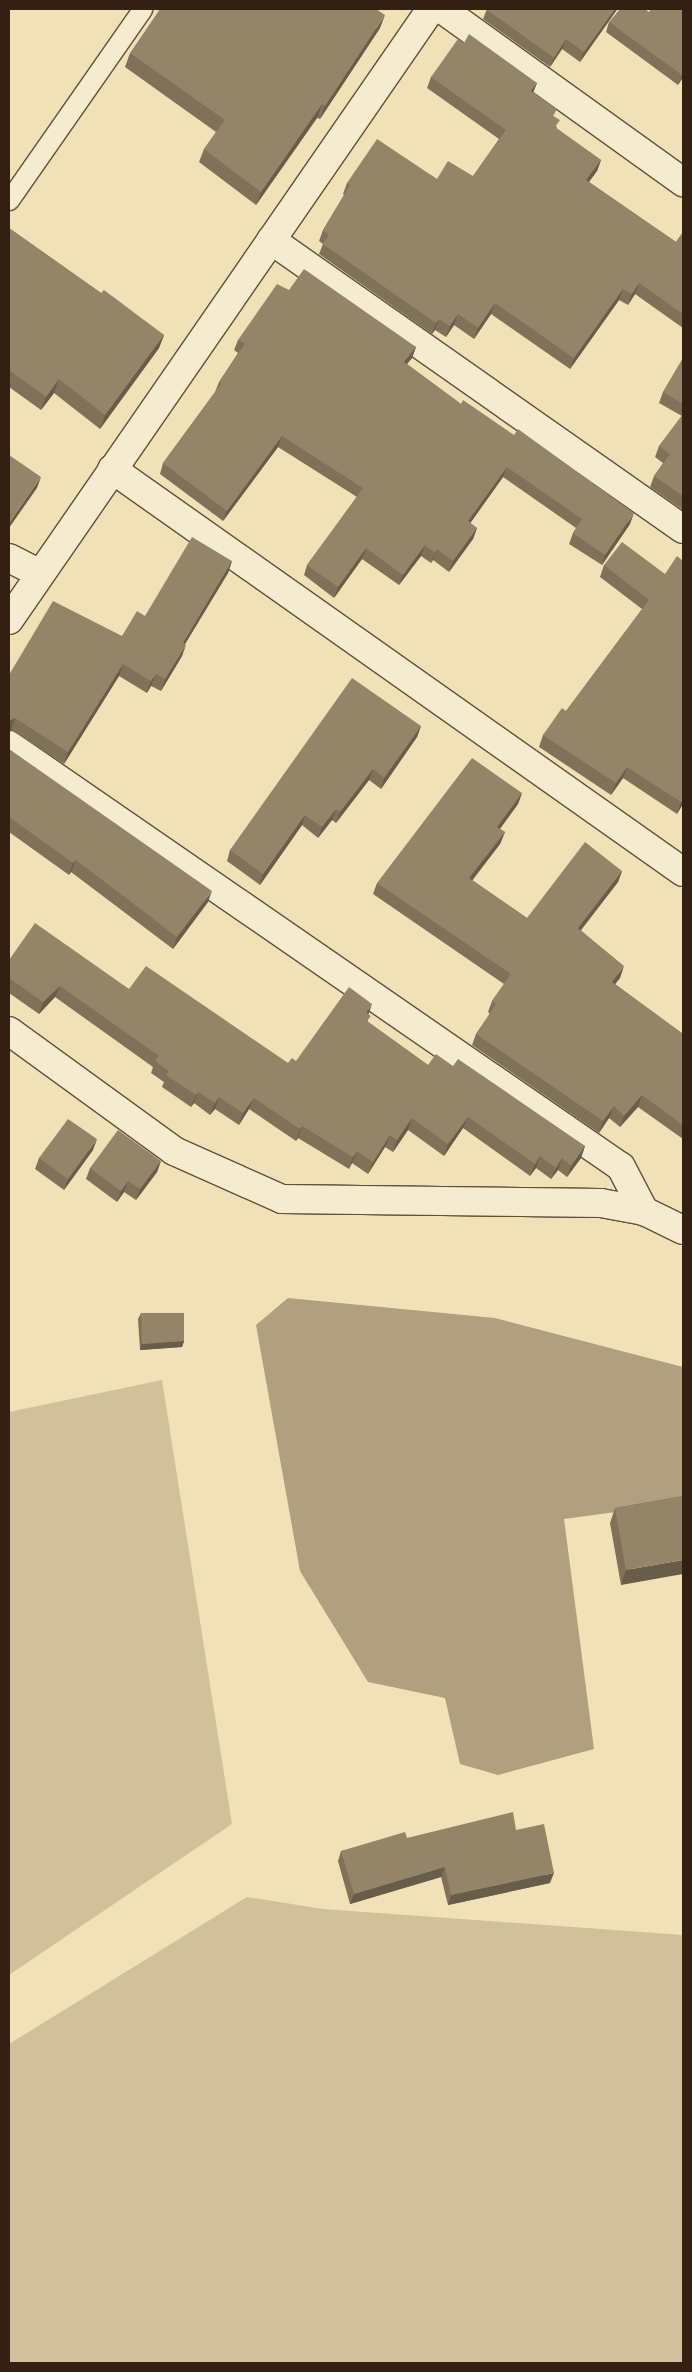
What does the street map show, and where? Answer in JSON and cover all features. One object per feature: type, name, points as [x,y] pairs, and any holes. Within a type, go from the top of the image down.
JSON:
[{"type":"street","points":[[9,620],[431,9]]},
{"type":"street","points":[[442,9],[683,182]]},
{"type":"street","points":[[270,240],[683,528]]},
{"type":"street","points":[[112,469],[683,872]]},
{"type":"street","points":[[9,558],[40,574]]},
{"type":"street","points":[[9,745],[621,1167],[644,1211]]},
{"type":"street","points":[[9,1031],[174,1151],[282,1199],[601,1203],[644,1211],[683,1230]]},
{"type":"lane","points":[[9,200],[142,9]]},
{"type":"shaded area","points":[[288,1298],[495,1318],[683,1367],[683,1503],[564,1519],[594,1749],[498,1775],[460,1764],[445,1698],[368,1682],[300,1571],[256,1325]]},
{"type":"shaded area","points":[[162,1380],[232,1824],[9,1975],[9,1412]]},
{"type":"shaded area","points":[[247,1897],[323,1909],[683,1935],[683,2363],[9,2363],[9,2044]]},
{"type":"building","points":[[160,9],[376,9],[385,15],[325,106],[322,104],[261,192],[204,149],[225,120],[130,53]]},
{"type":"building","points":[[486,9],[615,9],[584,52],[566,39],[554,58]]},
{"type":"building","points":[[620,9],[645,9],[649,12],[651,9],[683,9],[682,75],[609,22]]},
{"type":"building","points":[[469,34],[537,83],[531,91],[557,109],[553,116],[560,120],[555,127],[601,160],[586,180],[676,242],[683,232],[683,314],[639,283],[632,294],[623,289],[574,358],[495,303],[478,328],[458,314],[450,326],[439,319],[436,323],[323,244],[329,235],[323,230],[350,185],[347,183],[377,139],[437,179],[448,161],[473,176],[506,130],[431,77],[458,39],[464,43]]},
{"type":"building","points":[[9,228],[101,293],[104,290],[164,335],[105,415],[59,379],[46,397],[9,370]]},
{"type":"building","points":[[304,269],[416,347],[404,362],[461,404],[463,400],[514,435],[518,429],[634,513],[605,555],[573,533],[582,519],[507,467],[468,521],[477,528],[453,561],[437,549],[435,553],[425,545],[403,575],[366,548],[338,587],[307,565],[363,488],[282,436],[227,511],[163,463],[221,384],[219,382],[245,344],[238,340],[277,284],[289,290]]},
{"type":"building","points":[[683,358],[683,404],[663,392]]},
{"type":"building","points":[[683,414],[683,496],[654,476],[670,454],[659,446]]},
{"type":"building","points":[[9,455],[41,477],[9,523]]},
{"type":"building","points":[[192,537],[232,561],[183,643],[186,645],[165,679],[156,674],[151,681],[123,664],[68,752],[15,718],[9,721],[9,675],[53,601],[122,636],[137,611],[145,616]]},
{"type":"building","points":[[622,542],[665,574],[677,556],[683,561],[683,799],[681,802],[627,767],[616,783],[543,735],[562,708],[566,711],[649,600],[604,565]]},
{"type":"building","points":[[352,678],[421,726],[384,778],[373,769],[340,812],[336,809],[322,827],[305,815],[263,874],[230,850]]},
{"type":"building","points":[[9,749],[212,891],[177,937],[76,860],[73,863],[9,817]]},
{"type":"building","points":[[472,758],[522,793],[497,827],[505,832],[469,878],[527,918],[585,842],[622,871],[578,928],[624,966],[612,982],[683,1034],[683,1125],[642,1095],[624,1116],[614,1106],[603,1121],[476,1034],[496,1004],[492,1001],[511,974],[377,883]]},
{"type":"building","points":[[35,923],[129,989],[146,966],[288,1063],[292,1058],[296,1061],[349,987],[372,1004],[366,1013],[371,1016],[367,1021],[428,1065],[436,1054],[453,1066],[458,1059],[585,1146],[571,1166],[562,1158],[556,1168],[540,1156],[535,1164],[468,1117],[448,1144],[412,1118],[397,1140],[390,1135],[373,1162],[357,1151],[353,1157],[302,1126],[300,1129],[254,1098],[243,1113],[219,1097],[215,1103],[198,1092],[196,1095],[166,1075],[169,1071],[155,1061],[159,1056],[60,986],[43,1002],[9,978],[9,960]]},
{"type":"building","points":[[68,1119],[97,1139],[68,1179],[39,1158]]},
{"type":"building","points":[[118,1130],[161,1161],[140,1189],[128,1181],[121,1191],[90,1168]]},
{"type":"building","points":[[141,1313],[184,1313],[184,1341],[142,1344]]},
{"type":"building","points":[[683,1496],[683,1560],[626,1570],[615,1508]]},
{"type":"building","points":[[513,1812],[516,1830],[544,1824],[554,1873],[451,1895],[445,1867],[354,1894],[341,1851],[405,1832],[407,1838]]}]
